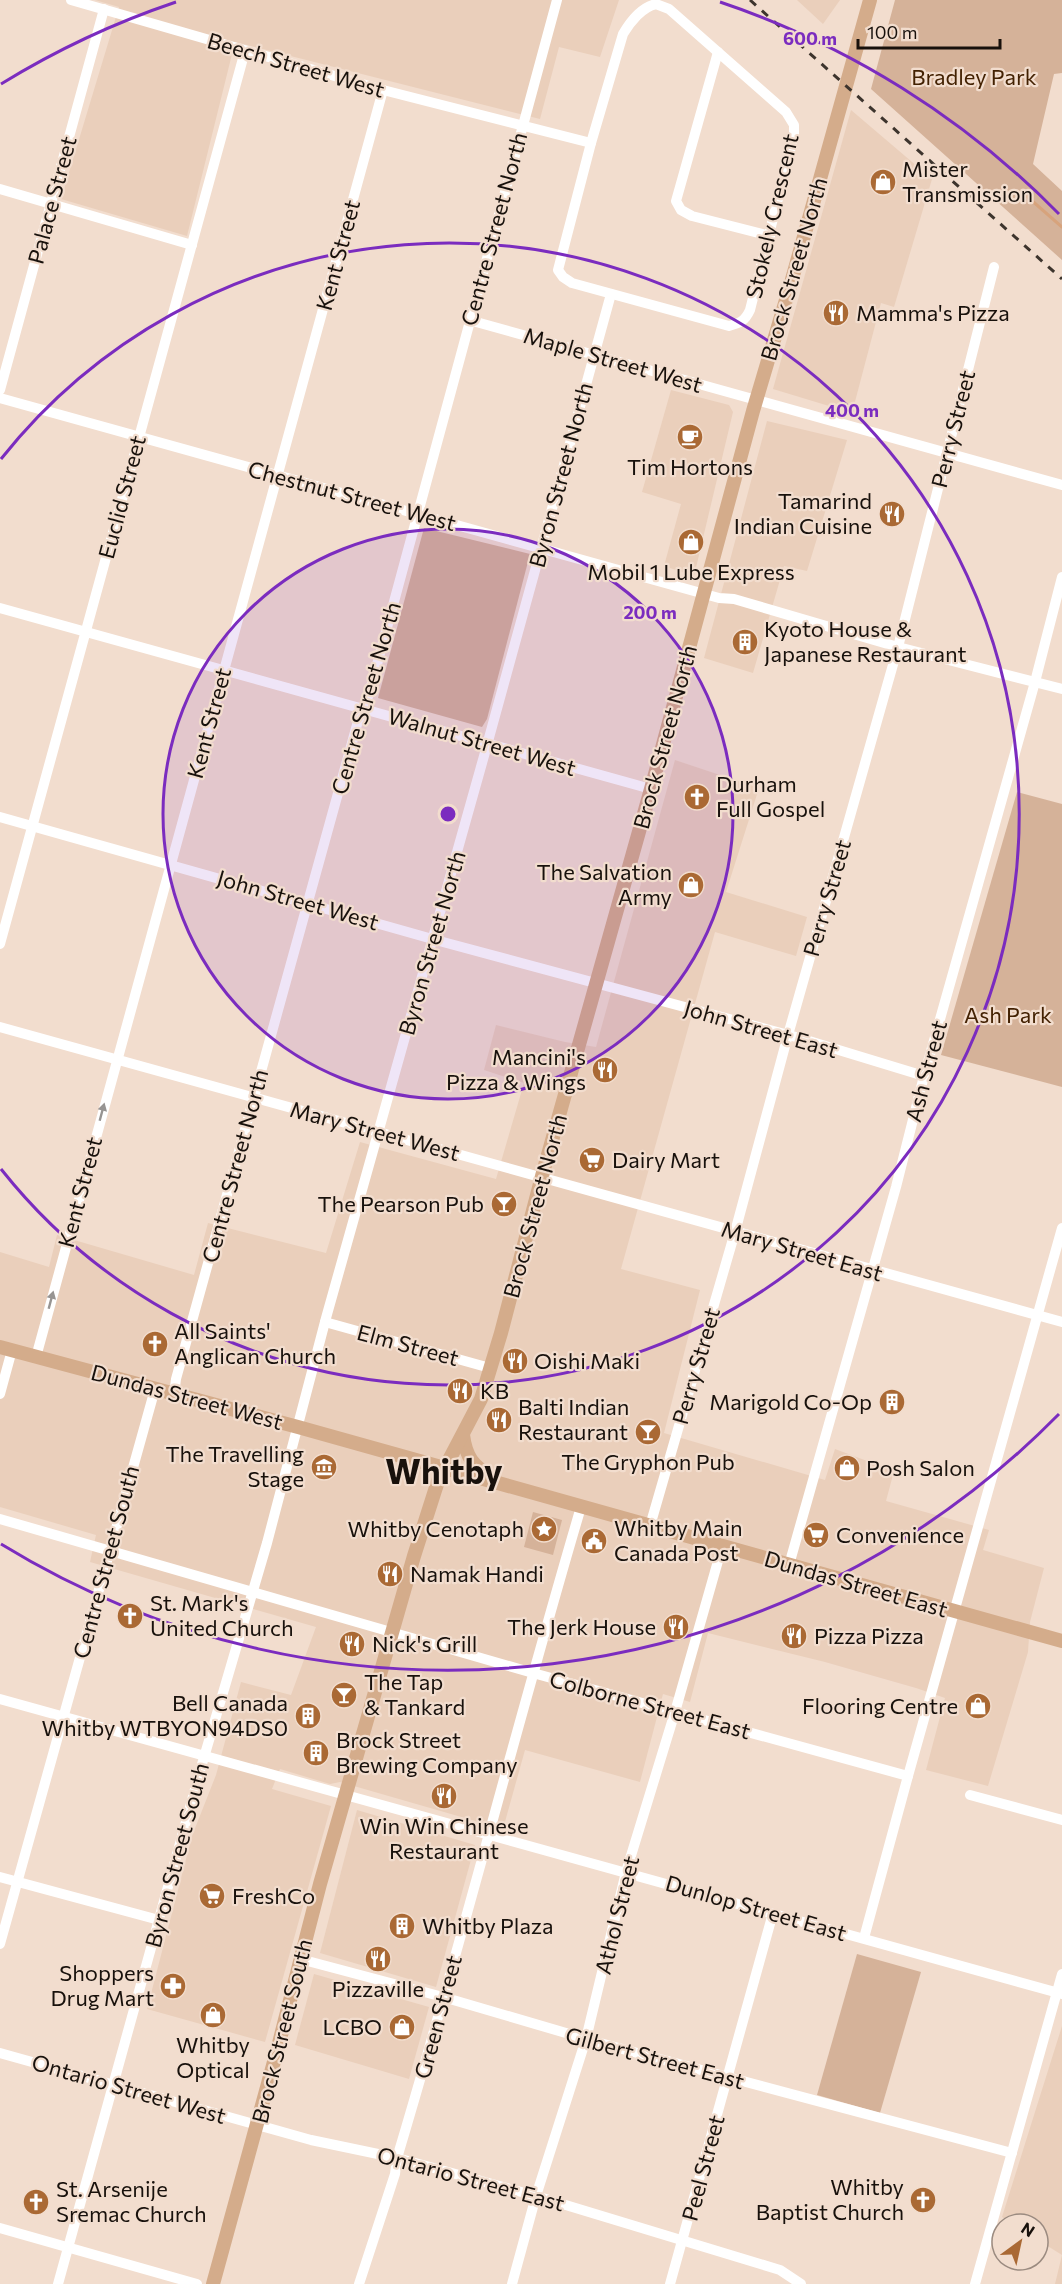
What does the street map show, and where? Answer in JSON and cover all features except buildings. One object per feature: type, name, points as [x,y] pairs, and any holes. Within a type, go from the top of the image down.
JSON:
[{"type":"main road","name":"Brock Street North","points":[[443,1468],[481,1400],[507,1311],[542,1176],[651,789],[756,400],[870,0]]},
{"type":"main road","name":"Dundas Street West","points":[[6,1349],[443,1468]]},
{"type":"main road","points":[[463,1435],[465,1451],[470,1460],[480,1470],[503,1485]]},
{"type":"main road","name":"Dundas Street East","points":[[443,1468],[1062,1641]]},
{"type":"main road","name":"Brock Street South","points":[[213,2284],[300,1959],[414,1556],[443,1468]]},
{"type":"street","name":"Beech Street West","points":[[71,0],[383,90],[591,143]]},
{"type":"street","name":"Centre Street North","points":[[174,1395],[176,1379],[417,514],[557,0]]},
{"type":"street","name":"Stokely Crescent","points":[[656,4],[669,9],[786,112],[794,125],[794,135],[770,236],[746,318],[740,323],[729,326],[572,283],[563,277],[558,270],[591,143],[623,34],[629,24],[649,6],[656,4]]},
{"type":"street","name":"Palace Street","points":[[0,390],[104,9]]},
{"type":"street","name":"Euclid Street","points":[[0,944],[245,51]]},
{"type":"street","points":[[718,52],[676,201],[681,210],[692,216],[770,236]]},
{"type":"street","name":"Kent Street","points":[[36,1357],[383,90]]},
{"type":"street","points":[[0,189],[192,245]]},
{"type":"street","name":"Perry Street","points":[[650,1526],[735,1232],[788,1035],[898,647],[994,267]]},
{"type":"street","name":"Byron Street North","points":[[298,1427],[325,1322],[611,294]]},
{"type":"street","name":"Maple Street West","points":[[469,320],[1062,485]]},
{"type":"street","name":"Chestnut Street West","points":[[0,398],[704,594],[734,599],[898,647],[1062,689]]},
{"type":"street","name":"Ash Street","points":[[789,1565],[896,1187],[924,1076],[1035,682],[1062,577]]},
{"type":"street","name":"Walnut Street West","points":[[0,608],[651,789]]},
{"type":"street","name":"John Street West","points":[[0,817],[596,984]]},
{"type":"street","name":"John Street East","points":[[596,984],[788,1035],[924,1076]]},
{"type":"street","name":"Mary Street West","points":[[0,1027],[542,1176]]},
{"type":"street","name":"Mary Street East","points":[[542,1176],[1062,1322]]},
{"type":"street","points":[[864,1938],[1061,1232]]},
{"type":"street","name":"Elm Street","points":[[325,1322],[490,1368]]},
{"type":"street","points":[[0,1394],[6,1349]]},
{"type":"street","name":"Centre Street South","points":[[0,1944],[155,1389]]},
{"type":"street","name":"Byron Street South","points":[[58,2284],[298,1427]]},
{"type":"street","name":"Green Street","points":[[359,2284],[395,2174],[581,1507]]},
{"type":"street","name":"Colborne Street East","points":[[0,1519],[533,1673],[908,1776]]},
{"type":"street","name":"Athol Street","points":[[512,2284],[536,2196],[586,2039],[626,1872],[722,1547]]},
{"type":"street","name":"Dunlop Street East","points":[[0,1699],[1059,1993]]},
{"type":"street","points":[[970,1796],[1062,1820]]},
{"type":"street","points":[[0,1877],[159,1920]]},
{"type":"street","name":"Peel Street","points":[[670,2284],[773,1913]]},
{"type":"street","name":"Gilbert Street East","points":[[300,1959],[443,1997],[586,2039],[1012,2153]]},
{"type":"street","points":[[975,2284],[1059,1993],[1062,1974]]},
{"type":"street","name":"Ontario Street West","points":[[0,2053],[257,2125]]},
{"type":"street","name":"Ontario Street East","points":[[257,2125],[311,2140],[398,2158],[536,2196],[780,2270],[801,2284]]},
{"type":"street","points":[[0,2228],[197,2284]]},
{"type":"shaded area","points":[[95,0],[619,0],[600,57],[559,47],[540,119],[235,42],[187,236],[61,199],[119,7]]},
{"type":"shaded area","points":[[797,0],[840,0],[823,24]]},
{"type":"shaded area","points":[[851,110],[932,179],[894,307],[881,303],[852,413],[773,389]]},
{"type":"shaded area","points":[[671,390],[729,405],[733,412],[694,576],[664,566],[681,504],[642,492]]},
{"type":"shaded area","points":[[767,421],[847,440],[807,571],[784,566],[753,673],[704,658]]},
{"type":"shaded area","points":[[675,760],[759,788],[726,892],[807,917],[796,956],[715,932],[621,1269],[700,1290],[664,1433],[825,1480],[835,1449],[894,1471],[886,1501],[989,1530],[983,1550],[1044,1568],[1030,1622],[1028,1652],[988,1786],[926,1770],[945,1698],[825,1662],[708,1633],[690,1702],[663,1694],[640,1782],[525,1750],[503,1829],[340,1782],[330,1784],[280,1769],[272,1789],[331,1806],[265,2042],[147,2009],[192,1836],[216,1775],[241,1682],[291,1695],[316,1627],[90,1562],[96,1535],[0,1507],[0,1252],[49,1267],[57,1235],[194,1275],[208,1223],[326,1253],[360,1142],[496,1179],[524,1083],[484,1070],[496,1025],[596,1047]]},
{"type":"shaded area","points":[[357,1810],[475,1845],[436,1987],[320,1953]]},
{"type":"shaded area","points":[[314,1974],[429,2007],[409,2079],[295,2045]]},
{"type":"shaded area","points":[[1062,2026],[1062,2255],[1050,2248],[1050,2212],[1004,2212]]},
{"type":"shaded area","points":[[1062,2255],[1062,2284],[1055,2284]]},
{"type":"green space","name":"Bradley Park","points":[[895,0],[1062,0],[1062,73],[1054,74],[1033,164],[1062,191],[1062,260],[871,89]]},
{"type":"green space","points":[[424,528],[530,554],[487,719],[482,727],[378,698]]},
{"type":"green space","name":"Ash Park","points":[[1017,792],[1062,804],[1062,1087],[941,1055]]},
{"type":"green space","points":[[533,1512],[562,1520],[553,1555],[524,1547]]},
{"type":"green space","points":[[857,1954],[921,1972],[880,2113],[817,2095]]},
{"type":"waterway","points":[[1022,192],[1062,227]]},
{"type":"railway","points":[[750,0],[1062,279]]},
{"type":"place","name":"Mister Transmission","points":[[883,182]]},
{"type":"place","name":"Mamma's Pizza","points":[[836,313]]},
{"type":"place","name":"Tim Hortons","points":[[690,437]]},
{"type":"place","name":"Tamarind Indian Cuisine","points":[[892,514]]},
{"type":"place","name":"Mobil 1 Lube Express","points":[[691,542]]},
{"type":"place","name":"Kyoto House & Japanese Restaurant","points":[[745,642]]},
{"type":"place","name":"Durham Full Gospel","points":[[697,797]]},
{"type":"place","name":"The Salvation Army","points":[[691,885]]},
{"type":"place","name":"Mancini's Pizza & Wings","points":[[605,1070]]},
{"type":"place","name":"Dairy Mart","points":[[592,1160]]},
{"type":"place","name":"The Pearson Pub","points":[[504,1204]]},
{"type":"place","name":"All Saints' Anglican Church","points":[[155,1344]]},
{"type":"place","name":"Oishi Maki","points":[[515,1361]]},
{"type":"place","name":"KB","points":[[460,1391]]},
{"type":"place","name":"Marigold Co-Op","points":[[892,1402]]},
{"type":"place","name":"Balti Indian Restaurant","points":[[499,1420]]},
{"type":"place","name":"The Gryphon Pub","points":[[648,1432]]},
{"type":"place","name":"The Travelling Stage","points":[[324,1467]]},
{"type":"place","name":"Posh Salon","points":[[847,1468]]},
{"type":"place","name":"Whitby Cenotaph","points":[[544,1529]]},
{"type":"place","name":"Convenience","points":[[816,1535]]},
{"type":"place","name":"Whitby Main Canada Post","points":[[594,1541]]},
{"type":"place","name":"Namak Handi","points":[[390,1574]]},
{"type":"place","name":"St. Mark's United Church","points":[[130,1616]]},
{"type":"place","name":"The Jerk House","points":[[676,1627]]},
{"type":"place","name":"Pizza Pizza","points":[[794,1636]]},
{"type":"place","name":"Nick's Grill","points":[[352,1644]]},
{"type":"place","name":"The Tap & Tankard","points":[[344,1695]]},
{"type":"place","name":"Flooring Centre","points":[[978,1706]]},
{"type":"place","name":"Bell Canada Whitby WTBYON94DS0","points":[[308,1716]]},
{"type":"place","name":"Brock Street Brewing Company","points":[[316,1753]]},
{"type":"place","name":"Win Win Chinese Restaurant","points":[[444,1796]]},
{"type":"place","name":"FreshCo","points":[[212,1896]]},
{"type":"place","name":"Whitby Plaza","points":[[402,1926]]},
{"type":"place","name":"Pizzaville","points":[[378,1959]]},
{"type":"place","name":"Shoppers Drug Mart","points":[[173,1986]]},
{"type":"place","name":"Whitby Optical","points":[[213,2015]]},
{"type":"place","name":"LCBO","points":[[402,2027]]},
{"type":"place","name":"Whitby Baptist Church","points":[[923,2200]]},
{"type":"place","name":"St. Arsenije Sremac Church","points":[[36,2202]]},
{"type":"district","name":"Whitby","points":[[444,1472]]}]
